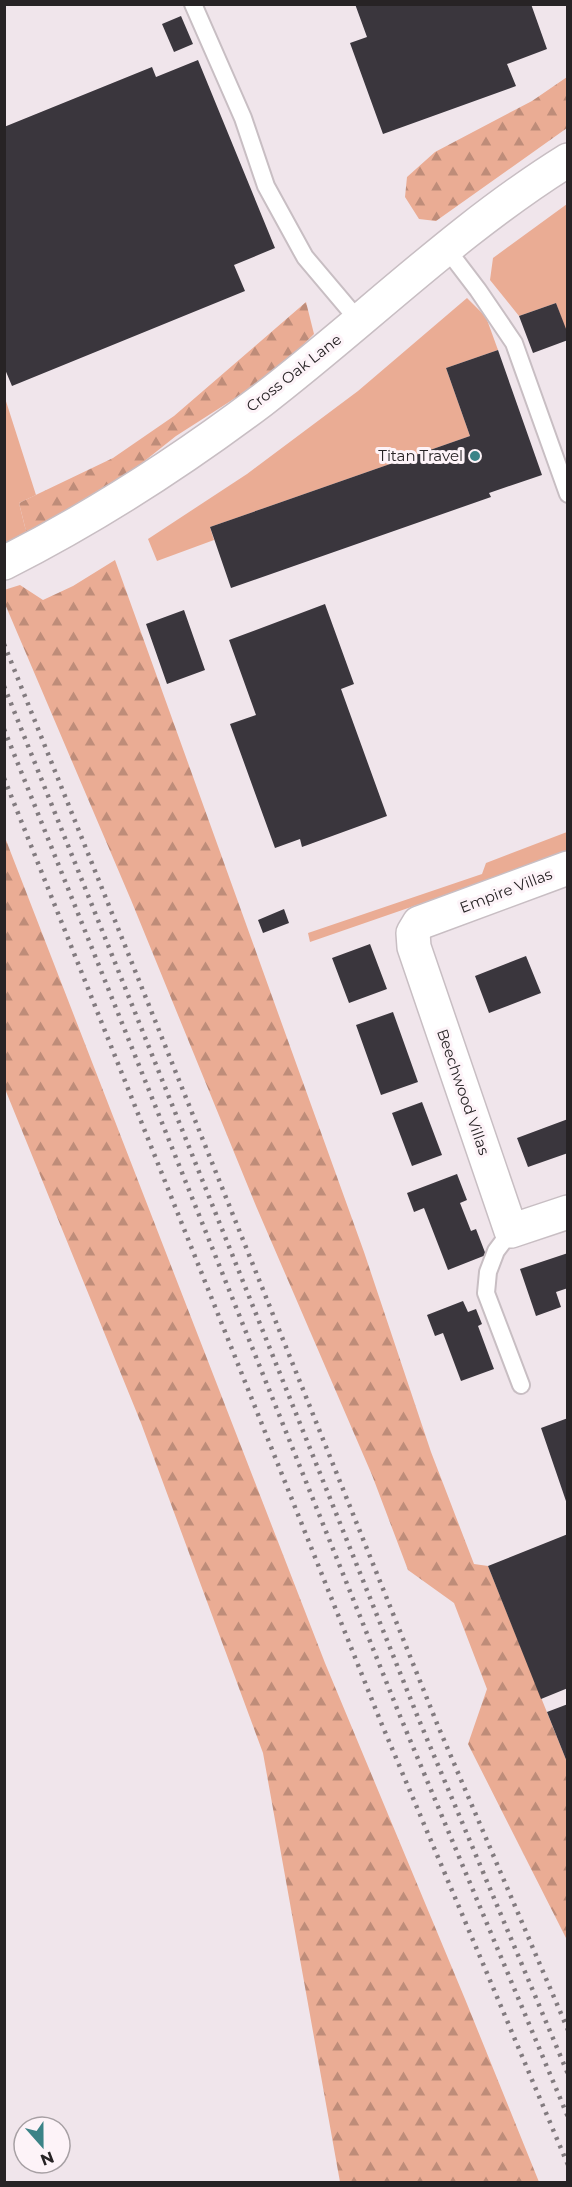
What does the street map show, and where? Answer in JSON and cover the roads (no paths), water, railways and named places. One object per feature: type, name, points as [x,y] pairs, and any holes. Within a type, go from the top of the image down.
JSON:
[{"type":"street","name":"Cross Oak Lane","points":[[4,563],[52,539],[164,470],[261,400],[446,248],[567,160]]},
{"type":"street","name":"Empire Villas","points":[[445,914],[567,868]]},
{"type":"street","name":"Beechwood Villas","points":[[445,914],[419,923],[413,933],[414,947],[511,1231]]},
{"type":"street","points":[[511,1231],[567,1212]]},
{"type":"lane","points":[[193,4],[243,118],[267,186],[305,257],[359,321]]},
{"type":"lane","points":[[446,248],[514,343],[567,494]]},
{"type":"lane","points":[[511,1231],[496,1251],[488,1272],[486,1293],[521,1385]]},
{"type":"railway","points":[[4,644],[438,1726],[568,2030]]},
{"type":"railway","points":[[4,686],[419,1720],[568,2074]]},
{"type":"railway","points":[[4,729],[400,1716],[568,2117]]},
{"type":"railway","points":[[4,778],[380,1720],[568,2165]]},
{"type":"place","name":"Titan Travel","points":[[475,456]]}]
